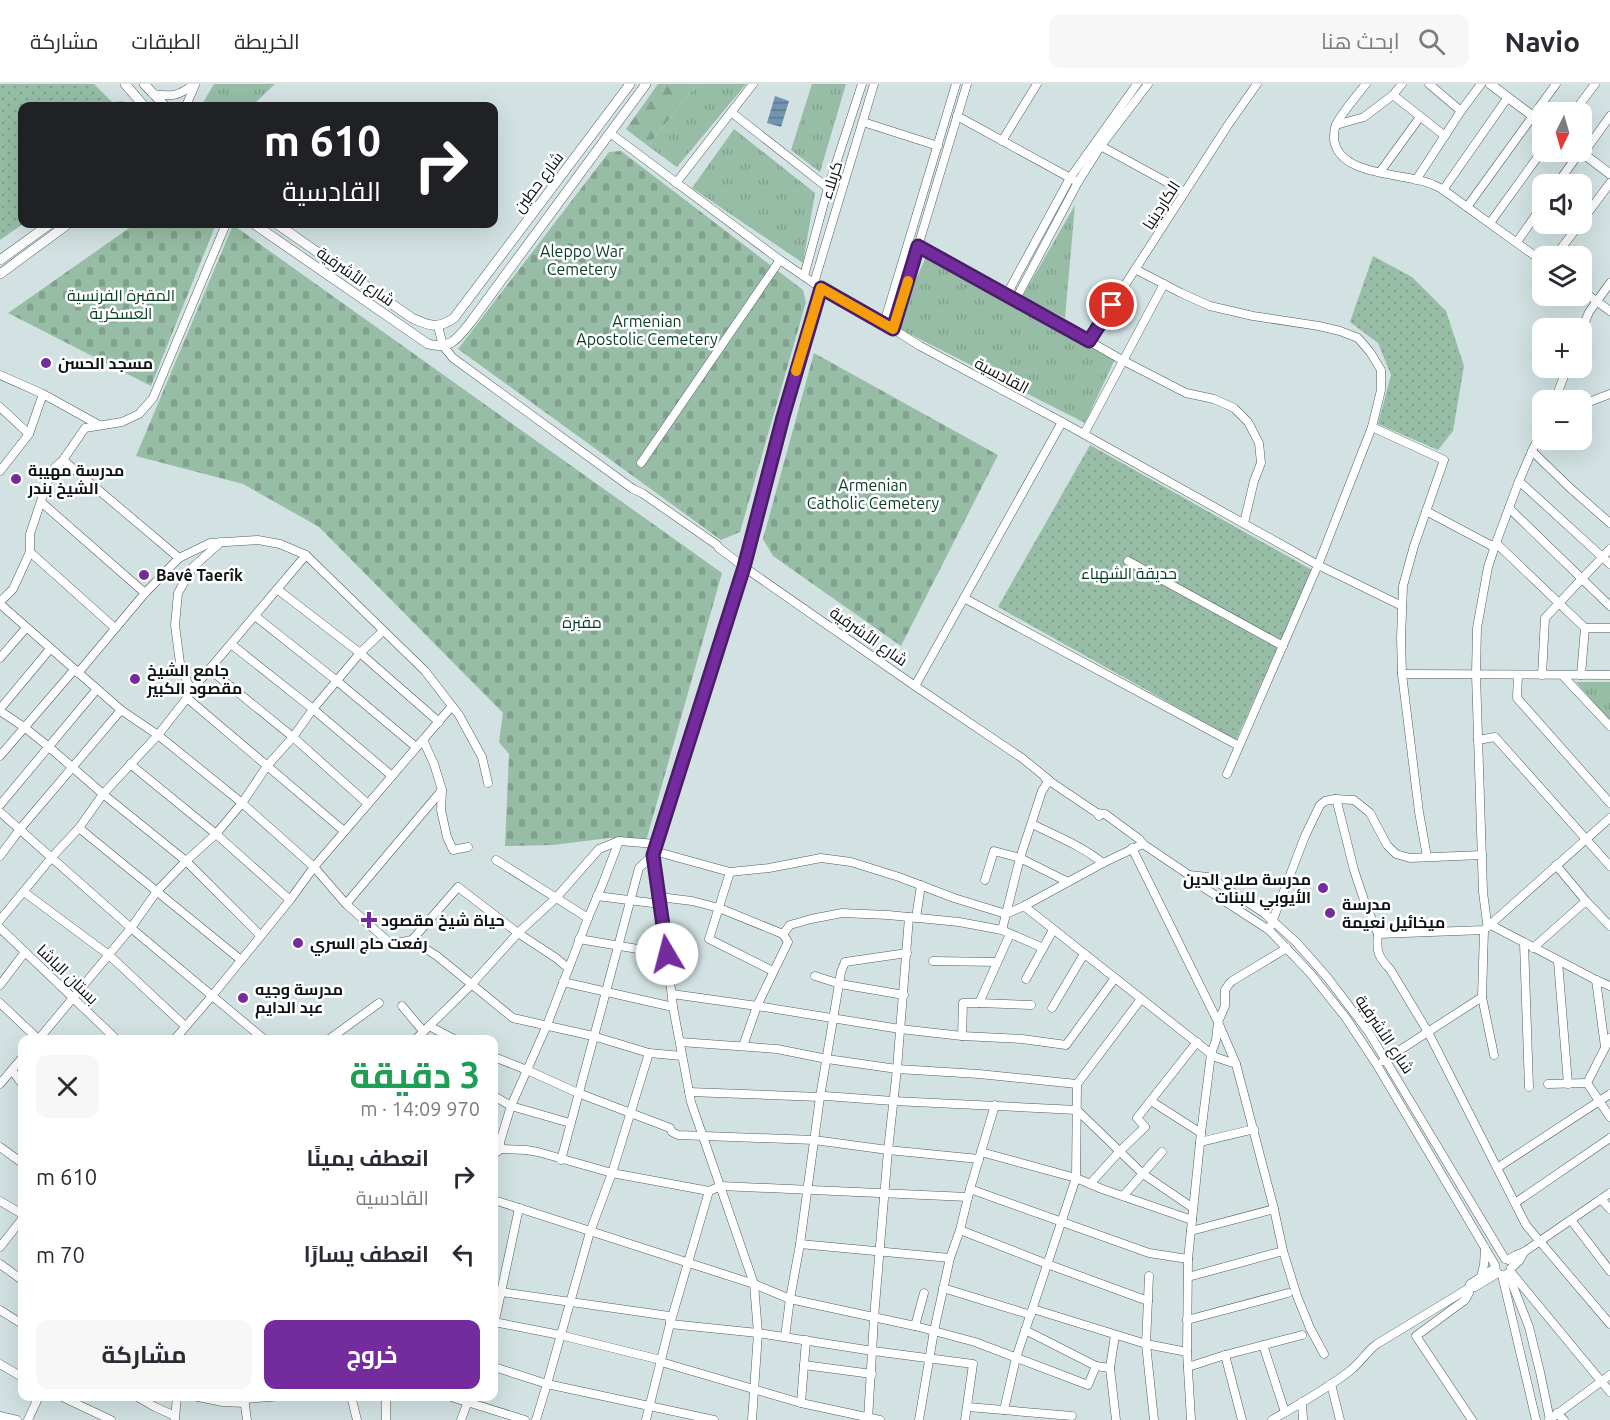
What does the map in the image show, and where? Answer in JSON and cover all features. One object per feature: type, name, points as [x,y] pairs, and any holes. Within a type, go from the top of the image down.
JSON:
[{"type":"main road","points":[[125,84],[141,102]]},
{"type":"main road","points":[[144,84],[161,102]]},
{"type":"main road","name":"شارع حطين","points":[[438,326],[454,318],[630,84]]},
{"type":"main road","name":"شارع حطين","points":[[443,346],[453,342],[470,323],[646,84]]},
{"type":"main road","points":[[1490,84],[1532,116]]},
{"type":"main road","points":[[1592,160],[1610,174]]},
{"type":"main road","points":[[0,260],[44,228]]},
{"type":"main road","points":[[0,274],[63,228]]},
{"type":"main road","name":"شارع الأشرفية","points":[[260,228],[428,344],[443,346]]},
{"type":"main road","name":"شارع الأشرفية","points":[[283,228],[412,318],[438,326]]},
{"type":"street","points":[[153,94],[176,95],[195,84]]},
{"type":"street","points":[[188,102],[195,84]]},
{"type":"street","points":[[676,183],[753,84]]},
{"type":"street","name":"كربلاء","points":[[804,276],[828,188],[862,84]]},
{"type":"street","name":"كربلاء","points":[[654,850],[744,567],[818,285],[874,84]]},
{"type":"street","points":[[884,323],[956,84]]},
{"type":"street","points":[[893,329],[967,84]]},
{"type":"street","points":[[1002,141],[1037,84]]},
{"type":"street","points":[[1016,299],[1097,145],[1137,84]]},
{"type":"street","points":[[1007,294],[1070,178],[1148,84]]},
{"type":"street","name":"الكاردينيا","points":[[1089,341],[1228,125],[1257,84]]},
{"type":"street","points":[[1366,84],[1336,125],[1335,145],[1339,153],[1356,166],[1429,183],[1443,190],[1532,254]]},
{"type":"street","points":[[1336,125],[1364,117],[1393,95],[1402,84]]},
{"type":"street","points":[[1428,84],[1461,111]]},
{"type":"street","points":[[1416,180],[1481,84]]},
{"type":"street","points":[[1542,102],[1556,84]]},
{"type":"street","points":[[1581,102],[1594,84]]},
{"type":"street","points":[[1393,95],[1445,136]]},
{"type":"street","points":[[1443,190],[1508,97]]},
{"type":"street","points":[[731,112],[828,188]]},
{"type":"street","points":[[957,116],[1078,182]]},
{"type":"street","points":[[1467,207],[1532,116]]},
{"type":"street","points":[[1592,138],[1610,116]]},
{"type":"street","points":[[1380,172],[1420,117]]},
{"type":"street","points":[[863,122],[938,146]]},
{"type":"street","name":"القادسية","points":[[610,133],[780,260],[920,346],[1084,434],[1318,565],[1402,606]]},
{"type":"street","points":[[1097,145],[1185,192]]},
{"type":"street","points":[[1490,223],[1534,162]]},
{"type":"street","points":[[1592,208],[1610,183]]},
{"type":"street","points":[[1517,243],[1532,221]]},
{"type":"street","points":[[224,228],[153,398],[139,414],[122,422],[86,428],[63,460],[51,471],[30,534],[30,552],[13,589],[0,603],[122,710],[158,735],[242,803],[314,867],[346,904],[391,944],[412,940],[458,886],[518,933],[568,968]]},
{"type":"street","points":[[1564,246],[1573,234]]},
{"type":"street","points":[[909,242],[1186,393],[1214,399],[1234,408],[1248,422],[1259,443],[1261,463],[1254,481],[1244,524]]},
{"type":"street","points":[[641,464],[780,260]]},
{"type":"street","points":[[1135,269],[1210,306],[1253,316],[1319,326],[1358,338],[1381,370],[1381,390],[1372,427],[1318,565],[1227,774]]},
{"type":"street","points":[[1587,318],[1610,282]]},
{"type":"street","points":[[1084,434],[1164,284]]},
{"type":"street","points":[[1592,298],[1610,311]]},
{"type":"street","points":[[438,326],[443,346]]},
{"type":"street","name":"شارع الأشرفية","points":[[443,346],[453,358],[633,489],[640,497],[715,548],[719,548],[915,686],[1023,758],[1101,818],[1269,930],[1346,1018],[1377,1065],[1485,1247],[1504,1268],[1536,1420]]},
{"type":"street","points":[[0,375],[43,394],[99,425]]},
{"type":"street","points":[[0,470],[29,434],[43,394]]},
{"type":"street","points":[[1592,401],[1610,394]]},
{"type":"street","points":[[0,407],[29,434]]},
{"type":"street","points":[[915,686],[1062,422]]},
{"type":"street","points":[[1372,427],[1444,460],[1414,546],[1403,586],[1402,606],[1402,674],[1419,812],[1427,857]]},
{"type":"street","points":[[1494,1055],[1482,997],[1487,924],[1483,892],[1476,675],[1477,628],[1488,567],[1532,451],[1610,523]]},
{"type":"street","points":[[63,460],[179,558]]},
{"type":"street","points":[[1519,481],[1610,564]]},
{"type":"street","points":[[41,502],[145,593]]},
{"type":"street","points":[[1509,508],[1610,606]]},
{"type":"street","points":[[1426,511],[1495,545],[1585,628],[1610,628]]},
{"type":"street","points":[[0,756],[179,558],[210,543],[258,540],[280,544],[306,555],[425,671],[459,715],[482,757],[488,783]]},
{"type":"street","points":[[221,542],[193,567],[178,593],[176,635],[180,663],[189,695],[267,766],[344,831]]},
{"type":"street","points":[[1542,675],[1545,618],[1610,549]]},
{"type":"street","points":[[30,552],[115,628]]},
{"type":"street","points":[[0,920],[79,828],[103,794],[158,735],[209,669],[306,555]]},
{"type":"street","points":[[1128,561],[1283,646]]},
{"type":"street","points":[[277,589],[360,654],[439,722]]},
{"type":"street","points":[[964,598],[1239,747]]},
{"type":"street","points":[[255,616],[416,747]]},
{"type":"street","points":[[0,658],[26,628]]},
{"type":"street","points":[[1581,675],[1585,628]]},
{"type":"street","points":[[41,1035],[131,928],[158,891],[216,834],[313,709],[383,631]]},
{"type":"street","points":[[231,644],[392,776]]},
{"type":"street","points":[[50,649],[0,710],[49,747],[186,861],[260,935]]},
{"type":"street","points":[[209,669],[293,737],[368,804]]},
{"type":"street","points":[[1402,674],[1610,675]]},
{"type":"street","points":[[1518,675],[1517,698],[1610,803]]},
{"type":"street","points":[[1562,675],[1610,726]]},
{"type":"street","points":[[0,805],[98,690]]},
{"type":"street","points":[[178,1035],[290,900],[314,867],[452,705]]},
{"type":"street","points":[[0,856],[20,829],[122,710]]},
{"type":"street","points":[[1478,740],[1495,737],[1610,866]]},
{"type":"street","points":[[423,740],[442,790],[441,810],[447,837],[453,850],[468,847]]},
{"type":"street","points":[[130,764],[216,834],[290,900]]},
{"type":"street","points":[[980,1003],[997,962],[1006,932],[1006,914],[1020,858],[1042,791],[1049,780]]},
{"type":"street","points":[[346,904],[442,790]]},
{"type":"street","points":[[1335,799],[1354,870],[1378,934],[1377,945],[1382,961],[1390,969],[1428,1032],[1526,1225],[1610,1324]]},
{"type":"street","points":[[1269,930],[1305,836],[1320,805],[1325,801],[1335,799],[1354,801],[1370,813],[1387,844],[1396,854],[1410,858],[1482,855]]},
{"type":"street","points":[[0,812],[131,928],[259,1035]]},
{"type":"street","points":[[1487,928],[1610,818]]},
{"type":"street","points":[[1032,824],[1071,843],[1103,863]]},
{"type":"street","points":[[79,828],[241,960]]},
{"type":"street","points":[[498,1143],[619,841]]},
{"type":"street","points":[[420,1035],[472,984],[518,933],[556,898],[599,849],[619,841],[730,872],[770,868],[821,858],[851,862],[1006,914],[1143,844]]},
{"type":"street","points":[[1132,848],[1218,1022],[1236,1064],[1283,1251],[1310,1328],[1324,1354]]},
{"type":"street","points":[[654,850],[673,1007],[691,1102],[754,1284],[758,1333],[752,1420]]},
{"type":"street","points":[[561,1160],[639,868],[654,850]]},
{"type":"street","points":[[986,880],[994,851],[1020,858],[1068,882]]},
{"type":"street","points":[[496,860],[588,918]]},
{"type":"street","points":[[1556,865],[1610,926]]},
{"type":"street","points":[[730,872],[709,939],[773,971]]},
{"type":"street","name":"شارع الأشرفية","points":[[1189,875],[1214,880],[1264,913],[1296,942],[1368,1031],[1504,1268],[1529,1327],[1550,1420]]},
{"type":"street","points":[[868,1419],[879,1251],[907,953],[921,885]]},
{"type":"street","points":[[24,892],[109,955],[185,1026]]},
{"type":"street","points":[[597,896],[630,901],[692,901],[719,908],[783,934],[788,942],[757,1006],[743,1046]]},
{"type":"street","points":[[1533,948],[1586,901]]},
{"type":"street","points":[[1024,906],[1211,1054],[1236,1064]]},
{"type":"street","points":[[783,934],[790,925],[842,913],[959,922],[1006,932],[1043,948]]},
{"type":"street","name":"بستان الباشا","points":[[0,928],[112,1035]]},
{"type":"street","points":[[1378,934],[1487,928],[1524,943],[1610,986]]},
{"type":"street","points":[[1026,979],[1053,930]]},
{"type":"street","points":[[579,939],[667,954]]},
{"type":"street","points":[[412,940],[437,956],[513,1018],[593,1036],[649,1053],[682,1056]]},
{"type":"street","points":[[1524,943],[1529,1087]]},
{"type":"street","points":[[1191,1420],[1187,1352],[1188,1259],[1211,1054],[1216,1040],[1218,1022],[1226,1006],[1225,994],[1229,984],[1287,948]]},
{"type":"street","points":[[0,985],[25,952]]},
{"type":"street","points":[[785,1337],[820,1097],[845,962],[907,953]]},
{"type":"street","points":[[1052,1008],[1084,954]]},
{"type":"street","points":[[1558,961],[1568,1084]]},
{"type":"street","points":[[933,962],[997,962]]},
{"type":"street","points":[[815,976],[840,984],[904,994]]},
{"type":"street","points":[[672,994],[900,1029],[1066,1045],[1114,978]]},
{"type":"street","points":[[1596,980],[1605,1047]]},
{"type":"street","points":[[563,982],[673,1007]]},
{"type":"street","points":[[1377,1065],[1482,997]]},
{"type":"street","points":[[1004,1410],[1016,1358],[1076,1178],[1077,1084],[1141,999]]},
{"type":"street","points":[[0,1003],[34,1035]]},
{"type":"street","points":[[335,1035],[379,1003]]},
{"type":"street","points":[[962,1036],[963,1003],[1031,1005]]},
{"type":"street","points":[[402,1006],[426,1028],[444,1035]]},
{"type":"street","points":[[1587,1083],[1610,1038]]},
{"type":"street","points":[[680,1042],[777,1050],[897,1069],[979,1074],[1077,1084]]},
{"type":"street","points":[[1090,1184],[1145,1127],[1137,1118],[1197,1042]]},
{"type":"street","points":[[536,1420],[590,1232],[612,1173],[649,1053]]},
{"type":"street","points":[[498,1059],[578,1093],[670,1128],[678,1135],[814,1140],[888,1150],[980,1155],[1076,1178],[1192,1220]]},
{"type":"street","points":[[0,1084],[18,1063]]},
{"type":"street","points":[[12,1070],[18,1078]]},
{"type":"street","points":[[1548,1084],[1587,1083]]},
{"type":"street","points":[[1587,1083],[1610,1117]]},
{"type":"street","points":[[689,1092],[825,1096],[1077,1110],[1143,1174],[1193,1208]]},
{"type":"street","points":[[1497,1168],[1610,1094]]},
{"type":"street","points":[[498,1098],[511,1106],[570,1123]]},
{"type":"street","points":[[1152,1101],[1201,1137],[1254,1129]]},
{"type":"street","points":[[919,1420],[934,1331],[950,1258],[995,1105]]},
{"type":"street","points":[[1515,1203],[1610,1137]]},
{"type":"street","points":[[498,1146],[538,1152],[612,1173],[709,1191],[721,1186],[885,1194],[969,1193],[1062,1222],[1149,1254],[1188,1259]]},
{"type":"street","points":[[0,1147],[18,1160]]},
{"type":"street","points":[[1123,1196],[1162,1152]]},
{"type":"street","points":[[646,1420],[670,1324],[709,1191]]},
{"type":"street","points":[[1272,1420],[1331,1384],[1355,1366],[1371,1348],[1469,1288],[1475,1287],[1610,1193]]},
{"type":"street","points":[[1601,1198],[1610,1209]]},
{"type":"street","points":[[0,1201],[18,1212]]},
{"type":"street","points":[[498,1201],[754,1284],[790,1299],[915,1326],[975,1342],[1088,1385],[1096,1366]]},
{"type":"street","points":[[519,1208],[498,1291],[669,1316],[670,1324]]},
{"type":"street","points":[[1191,1231],[1274,1209]]},
{"type":"street","points":[[1571,1220],[1610,1271]]},
{"type":"street","points":[[0,1247],[18,1224]]},
{"type":"street","points":[[960,1230],[1148,1301]]},
{"type":"street","points":[[800,1244],[950,1258]]},
{"type":"street","points":[[1480,1277],[1484,1265],[1485,1247]]},
{"type":"street","points":[[1188,1277],[1283,1251]]},
{"type":"street","points":[[0,1264],[18,1277]]},
{"type":"street","points":[[1472,1420],[1416,1336],[1466,1300],[1472,1283],[1480,1277],[1504,1268]]},
{"type":"street","points":[[1504,1268],[1610,1392]]},
{"type":"street","points":[[1149,1276],[1146,1344],[1154,1420]]},
{"type":"street","points":[[943,1288],[1146,1344],[1187,1352]]},
{"type":"street","points":[[915,1326],[924,1293]]},
{"type":"street","points":[[1187,1320],[1288,1293]]},
{"type":"street","points":[[0,1310],[18,1321]]},
{"type":"street","points":[[498,1324],[560,1335],[657,1359],[801,1403],[880,1420]]},
{"type":"street","points":[[670,1324],[758,1333],[973,1364],[965,1420]]},
{"type":"street","points":[[1025,1330],[1096,1366],[1110,1368]]},
{"type":"street","points":[[1115,1335],[1110,1368],[1116,1420]]},
{"type":"street","points":[[1188,1366],[1302,1335]]},
{"type":"street","points":[[801,1403],[806,1340]]},
{"type":"street","points":[[1263,1345],[1285,1413]]},
{"type":"street","points":[[1225,1355],[1242,1420]]},
{"type":"street","points":[[0,1364],[18,1375]]},
{"type":"street","points":[[804,1365],[872,1374]]},
{"type":"street","points":[[498,1368],[547,1384],[714,1420]]},
{"type":"street","points":[[1550,1420],[1610,1375]]},
{"type":"street","points":[[1331,1384],[1340,1420]]},
{"type":"street","points":[[28,1420],[37,1401]]},
{"type":"street","points":[[71,1401],[111,1420]]},
{"type":"street","points":[[145,1401],[175,1418],[177,1401]]},
{"type":"street","points":[[245,1401],[247,1420]]},
{"type":"street","points":[[352,1401],[357,1420]]},
{"type":"street","points":[[386,1401],[386,1420]]},
{"type":"street","points":[[461,1420],[469,1401]]},
{"type":"street","points":[[472,1401],[525,1420]]},
{"type":"street","points":[[1302,1402],[1303,1420]]},
{"type":"street","points":[[968,1407],[1072,1416]]},
{"type":"street","points":[[1557,1413],[1564,1420]]},
{"type":"street","points":[[0,1416],[17,1420]]},
{"type":"green space","points":[[0,84],[94,84],[112,102],[18,102],[18,227],[0,240]]},
{"type":"green space","points":[[214,84],[275,84],[256,102],[203,102]]},
{"type":"green space","points":[[658,84],[697,84],[648,146],[626,129]]},
{"type":"green space","points":[[697,84],[746,84],[677,167],[648,146]]},
{"type":"green space","points":[[812,84],[846,84],[820,172],[791,150]]},
{"type":"green space","points":[[734,129],[815,193],[803,263],[692,188]]},
{"type":"green space","name":"Armenian Apostolic Cemetery","points":[[621,151],[803,290],[806,302],[740,532],[721,540],[458,349],[609,152]]},
{"type":"green space","points":[[1075,205],[1065,318],[1022,297]]},
{"type":"green space","name":"المقبرة الفرنسية العسكرية","points":[[129,228],[214,228],[151,386],[8,313]]},
{"type":"green space","name":"مقبرة","points":[[232,228],[237,228],[722,573],[646,841],[609,838],[553,845],[505,846],[509,754],[499,742],[503,713],[319,527],[243,484],[136,456]]},
{"type":"green space","points":[[927,255],[1115,359],[1085,423],[900,329],[900,314]]},
{"type":"green space","points":[[1373,256],[1412,277],[1446,311],[1464,366],[1453,431],[1438,450],[1378,424],[1391,375],[1378,343],[1350,322]]},
{"type":"green space","name":"Armenian Catholic Cemetery","points":[[814,353],[998,455],[901,646],[773,556],[763,539]]},
{"type":"green space","name":"حديقة الشهباء","points":[[1090,445],[1312,570],[1236,740],[998,607]]},
{"type":"green space","points":[[1576,682],[1610,682],[1610,721]]},
{"type":"water","points":[[775,96],[789,101],[781,127],[767,123]]},
{"type":"slow traffic","points":[[796,371],[821,288],[893,329],[908,281]]},
{"type":"place","name":"مسجد الحسن","points":[[46,363]]},
{"type":"place","name":"مدرسة مهيبة الشيخ بندر","points":[[16,479]]},
{"type":"place","name":"Bavê Taerîk","points":[[144,575]]},
{"type":"place","name":"جامع الشيخ مقصود الكبير","points":[[135,679]]},
{"type":"place","name":"مدرسة صلاح الدين الأيوبي للبنات","points":[[1323,888]]},
{"type":"place","name":"مدرسة ميخائيل نعيمة","points":[[1330,913]]},
{"type":"place","name":"حياة شيخ مقصود","points":[[369,920]]},
{"type":"place","name":"رفعت حاج السري","points":[[298,943]]},
{"type":"place","name":"مدرسة وجيه عبد الدايم","points":[[243,998]]},
{"type":"route","points":[[667,954],[653,855],[744,567],[783,417],[821,288],[893,329],[918,246],[1089,341],[1112,305]]},
{"type":"park label","name":"Aleppo War Cemetery","points":[[582,260]]}]
